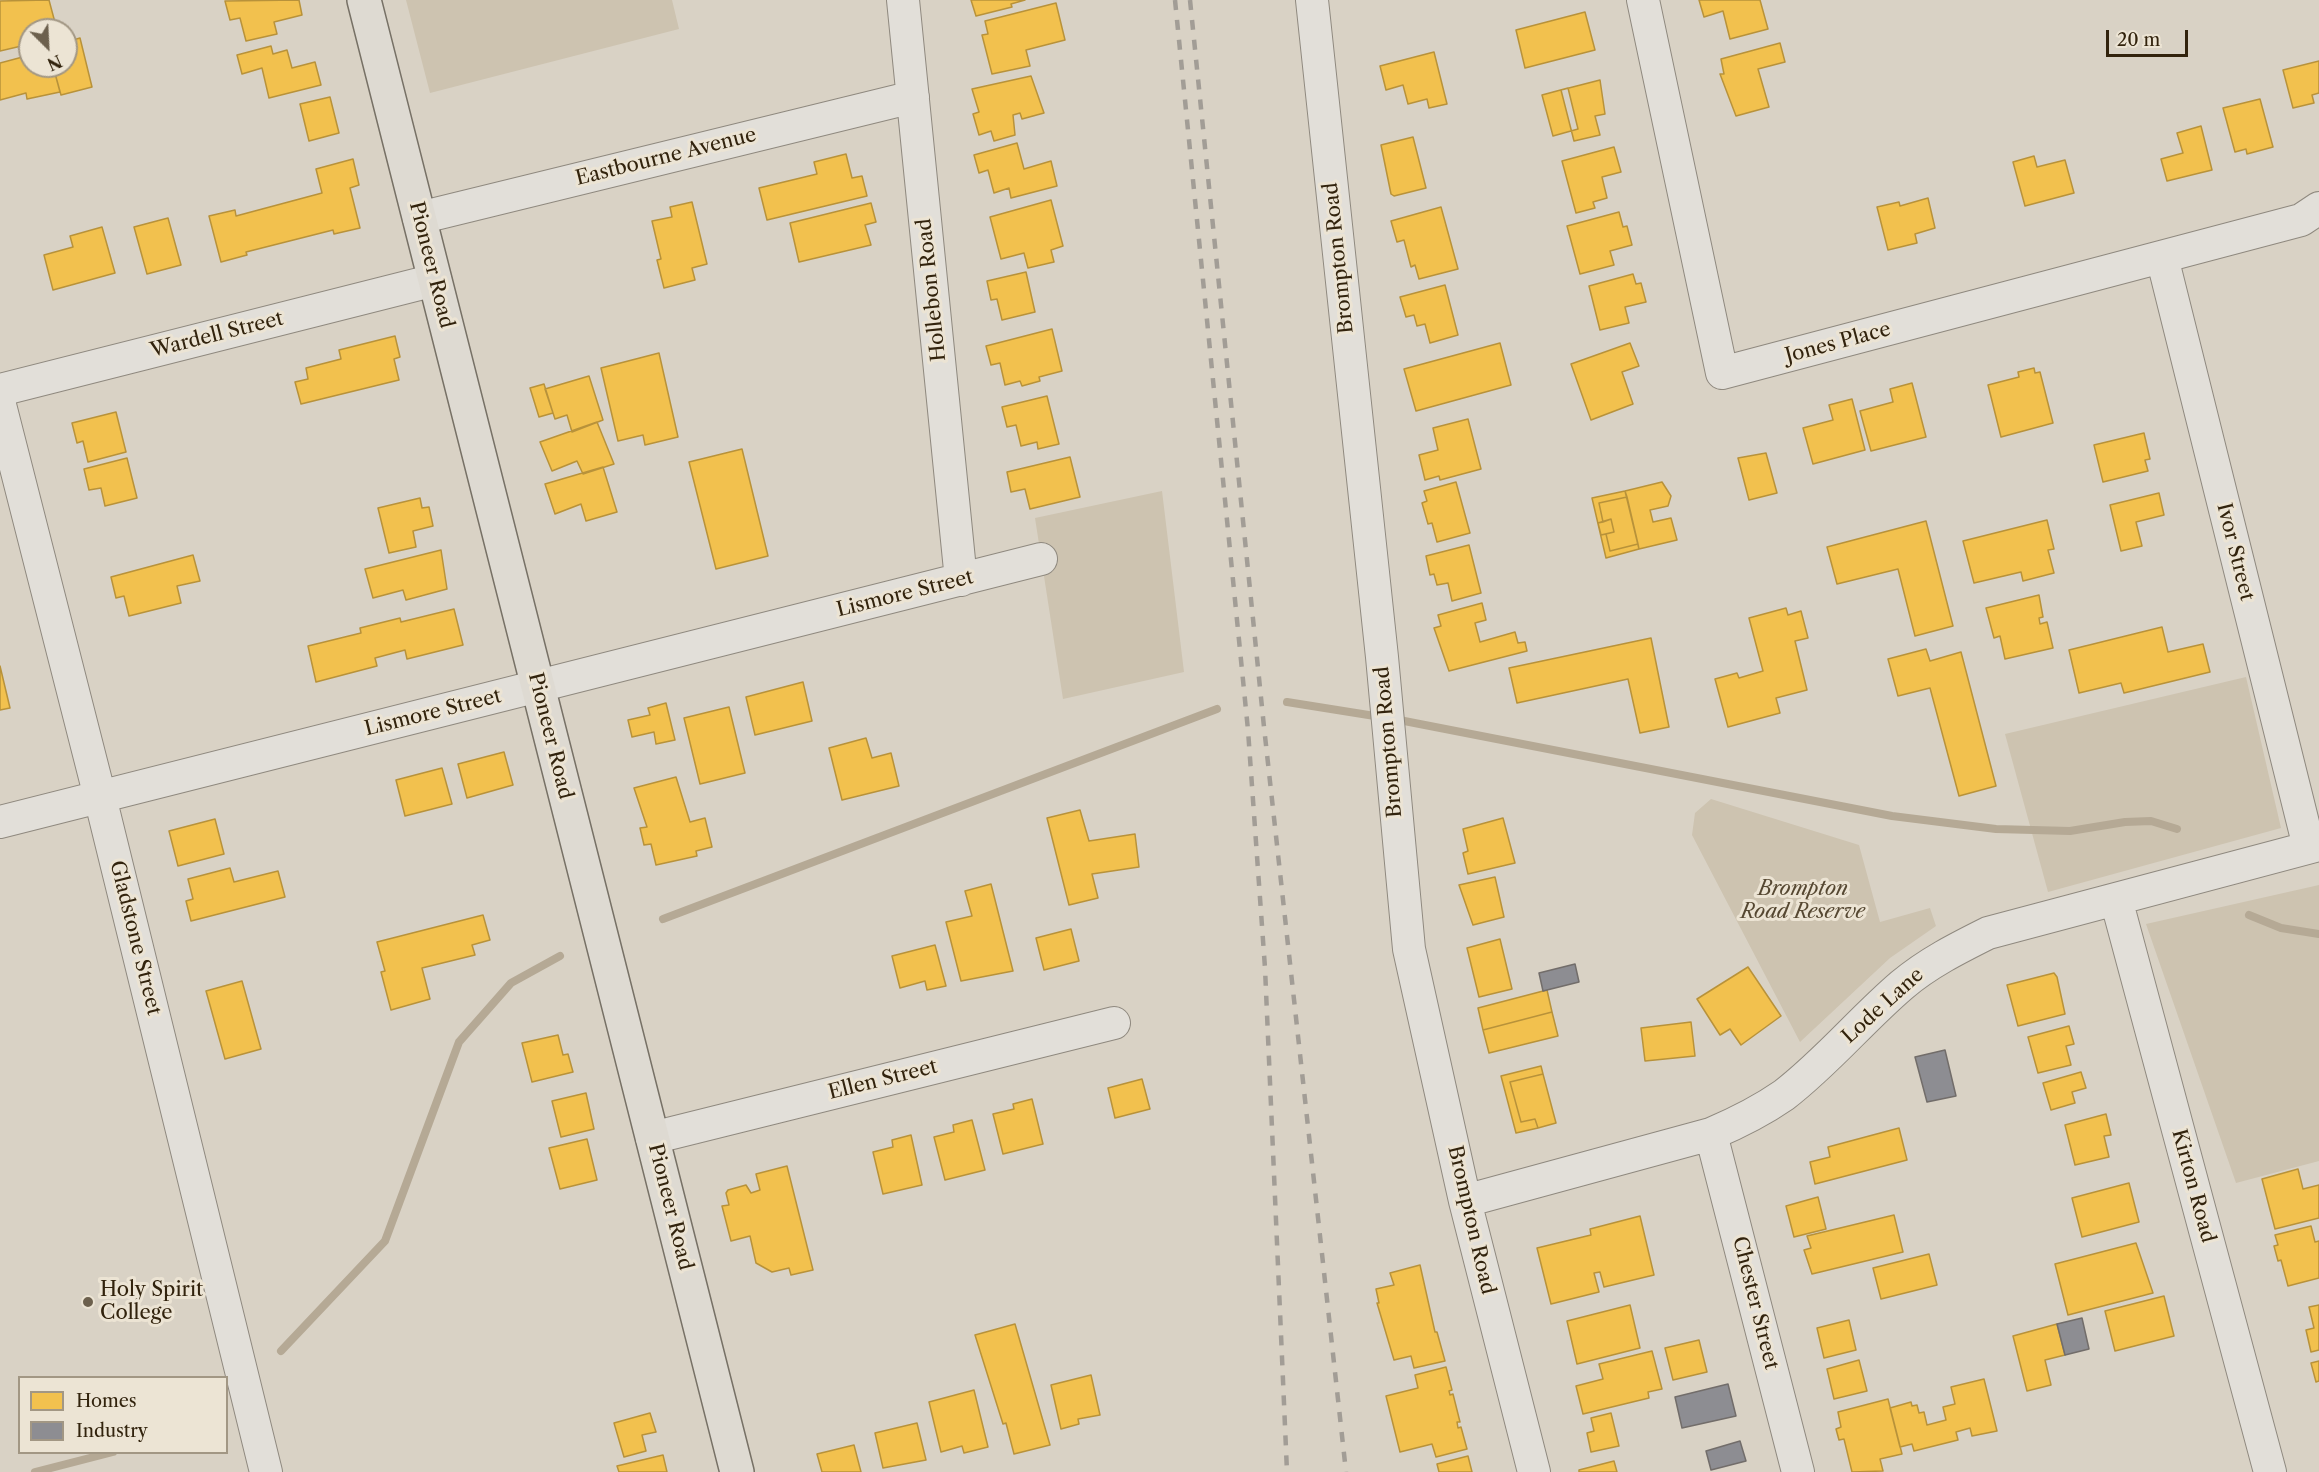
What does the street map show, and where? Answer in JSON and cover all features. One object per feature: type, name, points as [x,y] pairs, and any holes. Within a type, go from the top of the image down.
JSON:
[{"type":"main road","name":"Pioneer Road","points":[[364,0],[737,1472]]},
{"type":"street","name":"Hollebon Road","points":[[903,0],[961,580]]},
{"type":"street","name":"Brompton Road","points":[[1312,0],[1409,949],[1465,1201],[1534,1472]]},
{"type":"street","name":"Jones Place","points":[[1642,0],[1722,373],[2301,220],[2319,208]]},
{"type":"street","name":"Eastbourne Avenue","points":[[419,218],[913,98]]},
{"type":"street","name":"Ivor Street","points":[[2162,257],[2314,846]]},
{"type":"street","name":"Wardell Street","points":[[0,390],[435,280]]},
{"type":"street","name":"Gladstone Street","points":[[0,405],[100,797],[266,1472]]},
{"type":"street","name":"Lismore Street","points":[[0,822],[1041,559]]},
{"type":"street","name":"Lode Lane","points":[[1465,1201],[1711,1134],[1749,1117],[1784,1095],[1902,985],[1939,957],[1988,933],[2314,846]]},
{"type":"street","name":"Kirton Road","points":[[2116,899],[2270,1472]]},
{"type":"street","name":"Ellen Street","points":[[652,1138],[1114,1023]]},
{"type":"street","name":"Chester Street","points":[[1711,1134],[1798,1472]]},
{"type":"green space","points":[[406,0],[672,0],[679,29],[430,93]]},
{"type":"green space","points":[[1162,491],[1184,672],[1063,699],[1035,518]]},
{"type":"green space","points":[[2246,677],[2281,828],[2048,892],[2005,734]]},
{"type":"green space","name":"Brompton Road Reserve","points":[[1711,799],[1859,845],[1880,922],[1930,908],[1936,926],[1890,958],[1800,1042],[1692,835],[1695,813]]},
{"type":"green space","points":[[2319,885],[2319,1161],[2236,1183],[2146,924]]},
{"type":"building: Homes","points":[[49,0],[54,18],[18,18],[18,47],[0,51],[0,1]]},
{"type":"building: Homes","points":[[299,0],[302,15],[274,22],[277,34],[246,41],[240,18],[230,20],[225,1]]},
{"type":"building: Homes","points":[[971,0],[1025,0],[1011,4],[1012,7],[976,16]]},
{"type":"building: Homes","points":[[1699,0],[1760,0],[1768,29],[1730,39],[1723,11],[1704,17]]},
{"type":"building: Homes","points":[[1056,3],[1065,40],[1026,50],[1030,66],[992,74],[982,35],[988,34],[985,21]]},
{"type":"building: Homes","points":[[1585,12],[1595,50],[1525,68],[1516,30]]},
{"type":"building: Homes","points":[[80,38],[92,87],[61,95],[56,78],[78,78],[78,39]]},
{"type":"building: Homes","points":[[1780,43],[1785,62],[1758,69],[1769,107],[1736,116],[1720,74],[1724,74],[1721,59]]},
{"type":"building: Homes","points":[[271,46],[273,54],[287,50],[292,68],[315,62],[321,85],[269,98],[262,68],[242,74],[237,55]]},
{"type":"building: Homes","points":[[1434,52],[1447,104],[1429,108],[1427,99],[1408,104],[1403,85],[1386,90],[1380,66]]},
{"type":"building: Homes","points":[[18,58],[18,78],[56,78],[60,92],[27,99],[26,93],[0,100],[0,63]]},
{"type":"building: Homes","points":[[2319,61],[2319,93],[2312,95],[2314,103],[2293,108],[2283,70]]},
{"type":"building: Homes","points":[[1031,76],[1044,113],[1022,119],[1020,113],[1013,115],[1015,135],[994,141],[991,131],[979,135],[973,114],[979,112],[972,89]]},
{"type":"building: Homes","points":[[1600,80],[1605,114],[1595,116],[1600,135],[1574,141],[1561,90]]},
{"type":"building: Homes","points":[[1568,88],[1578,129],[1553,136],[1542,95]]},
{"type":"building: Homes","points":[[330,97],[339,133],[309,141],[300,104]]},
{"type":"building: Homes","points":[[2260,99],[2273,147],[2247,154],[2246,149],[2235,152],[2223,108]]},
{"type":"building: Homes","points":[[2201,126],[2212,170],[2167,181],[2161,159],[2183,153],[2177,133]]},
{"type":"building: Homes","points":[[1413,137],[1426,188],[1394,196],[1391,194],[1381,145]]},
{"type":"building: Homes","points":[[1017,143],[1024,169],[1051,161],[1057,186],[1011,198],[1009,188],[994,193],[988,170],[979,173],[974,155]]},
{"type":"building: Homes","points":[[1614,147],[1621,172],[1602,177],[1607,198],[1593,202],[1595,208],[1576,213],[1562,161]]},
{"type":"building: Homes","points":[[846,154],[852,178],[862,176],[867,196],[767,220],[759,188],[817,174],[814,162]]},
{"type":"building: Homes","points":[[2034,156],[2037,167],[2065,160],[2074,193],[2025,206],[2013,162]]},
{"type":"building: Homes","points":[[353,159],[359,185],[350,188],[360,228],[334,234],[333,230],[246,252],[247,255],[221,262],[209,216],[235,210],[236,216],[322,193],[316,169]]},
{"type":"building: Homes","points":[[1928,198],[1935,228],[1915,234],[1917,243],[1888,250],[1877,207],[1899,202],[1900,206]]},
{"type":"building: Homes","points":[[1051,200],[1063,246],[1051,250],[1054,262],[1028,268],[1024,253],[1001,259],[990,217]]},
{"type":"building: Homes","points":[[692,202],[707,264],[692,268],[695,280],[664,288],[657,260],[661,259],[652,221],[672,217],[670,207]]},
{"type":"building: Homes","points":[[871,203],[876,222],[865,225],[871,245],[799,262],[790,223]]},
{"type":"building: Homes","points":[[1441,207],[1458,269],[1419,279],[1415,265],[1411,267],[1404,240],[1397,242],[1391,221]]},
{"type":"building: Homes","points":[[1619,212],[1623,227],[1627,226],[1632,245],[1610,251],[1614,265],[1580,274],[1567,226]]},
{"type":"building: Homes","points":[[168,218],[181,265],[147,274],[134,227]]},
{"type":"building: Homes","points":[[102,227],[115,273],[53,290],[44,255],[73,247],[70,236]]},
{"type":"building: Homes","points":[[1026,272],[1035,312],[1002,320],[997,299],[991,300],[987,281]]},
{"type":"building: Homes","points":[[1633,274],[1636,284],[1641,283],[1646,302],[1625,307],[1629,323],[1600,330],[1589,286]]},
{"type":"building: Homes","points":[[1445,285],[1458,335],[1430,343],[1425,324],[1417,326],[1414,315],[1406,317],[1400,297]]},
{"type":"building: Homes","points":[[1052,329],[1062,371],[1039,377],[1040,381],[1022,386],[1020,381],[1005,385],[1000,363],[991,365],[986,346]]},
{"type":"building: Homes","points":[[395,336],[400,357],[394,359],[399,380],[301,404],[295,382],[308,379],[306,368],[341,359],[339,350]]},
{"type":"building: Homes","points":[[1500,343],[1511,385],[1416,411],[1404,369]]},
{"type":"building: Homes","points":[[1630,343],[1639,366],[1622,372],[1633,404],[1591,420],[1571,364]]},
{"type":"building: Homes","points":[[659,353],[678,437],[645,445],[643,435],[618,441],[601,368]]},
{"type":"building: Homes","points":[[2034,368],[2035,373],[2040,372],[2053,423],[2001,437],[1988,385],[2019,377],[2018,372]]},
{"type":"building: Homes","points":[[589,376],[603,420],[572,432],[567,415],[555,419],[545,389]]},
{"type":"building: Homes","points":[[1912,383],[1926,437],[1871,451],[1860,411],[1893,402],[1890,389]]},
{"type":"building: Homes","points":[[544,384],[553,413],[539,417],[530,388]]},
{"type":"building: Homes","points":[[1047,396],[1059,444],[1038,449],[1037,442],[1021,446],[1016,425],[1007,427],[1002,407]]},
{"type":"building: Homes","points":[[1852,399],[1865,450],[1813,464],[1803,428],[1833,420],[1829,405]]},
{"type":"building: Homes","points":[[116,412],[126,452],[88,462],[83,441],[77,443],[72,423]]},
{"type":"building: Homes","points":[[1468,419],[1481,469],[1440,480],[1439,476],[1425,480],[1419,455],[1438,450],[1433,428]]},
{"type":"building: Homes","points":[[597,422],[614,464],[583,474],[577,461],[552,471],[540,442]]},
{"type":"building: Homes","points":[[2144,433],[2150,459],[2145,460],[2148,471],[2103,482],[2094,445]]},
{"type":"building: Homes","points":[[742,449],[768,556],[716,569],[689,462]]},
{"type":"building: Homes","points":[[1766,453],[1777,493],[1749,500],[1738,458]]},
{"type":"building: Homes","points":[[1070,457],[1080,497],[1030,509],[1025,489],[1011,492],[1007,472]]},
{"type":"building: Homes","points":[[127,458],[137,498],[105,506],[101,488],[89,490],[84,469]]},
{"type":"building: Homes","points":[[603,467],[617,512],[586,521],[581,504],[555,514],[545,484]]},
{"type":"building: Homes","points":[[1456,482],[1470,533],[1437,542],[1432,523],[1428,524],[1422,503],[1427,501],[1424,491]]},
{"type":"building: Homes","points":[[1662,482],[1671,496],[1668,506],[1650,510],[1653,522],[1671,518],[1677,540],[1639,549],[1625,491]]},
{"type":"building: Homes","points":[[1625,491],[1627,497],[1599,503],[1603,522],[1598,523],[1601,535],[1606,534],[1610,551],[1638,544],[1639,549],[1606,558],[1592,498]]},
{"type":"building: Homes","points":[[2159,493],[2164,515],[2136,522],[2142,546],[2121,551],[2110,505]]},
{"type":"building: Homes","points":[[1627,497],[1638,544],[1610,551],[1606,534],[1614,532],[1611,519],[1603,522],[1599,503]]},
{"type":"building: Homes","points":[[420,498],[422,508],[429,507],[433,526],[413,531],[416,547],[389,553],[378,508]]},
{"type":"building: Homes","points":[[1611,519],[1614,532],[1601,535],[1598,523]]},
{"type":"building: Homes","points":[[2047,520],[2054,549],[2048,550],[2054,573],[2023,581],[2021,572],[1974,583],[1963,541]]},
{"type":"building: Homes","points":[[1926,521],[1953,626],[1915,636],[1898,569],[1837,584],[1827,547]]},
{"type":"building: Homes","points":[[1469,545],[1481,593],[1452,601],[1448,583],[1437,585],[1434,574],[1430,575],[1426,556]]},
{"type":"building: Homes","points":[[441,550],[447,589],[406,600],[403,590],[373,598],[365,569]]},
{"type":"building: Homes","points":[[193,555],[200,581],[177,586],[181,603],[129,616],[124,596],[116,598],[111,577]]},
{"type":"building: Homes","points":[[2039,595],[2043,617],[2039,618],[2040,624],[2047,622],[2053,648],[2005,659],[2000,636],[1994,638],[1986,608]]},
{"type":"building: Homes","points":[[1482,603],[1486,620],[1475,623],[1480,642],[1515,632],[1518,643],[1525,642],[1527,651],[1449,671],[1434,628],[1441,626],[1438,615]]},
{"type":"building: Homes","points":[[1786,608],[1788,615],[1801,611],[1808,638],[1795,641],[1807,690],[1776,698],[1780,713],[1728,727],[1715,679],[1737,673],[1739,678],[1763,671],[1749,618]]},
{"type":"building: Homes","points":[[454,609],[463,645],[407,659],[405,650],[375,658],[377,666],[316,682],[308,646],[361,633],[360,628],[400,618],[401,622]]},
{"type":"building: Homes","points":[[2162,627],[2168,652],[2203,644],[2210,672],[2124,693],[2121,683],[2079,693],[2069,650]]},
{"type":"building: Homes","points":[[1651,638],[1669,727],[1640,733],[1628,679],[1517,703],[1509,668]]},
{"type":"building: Homes","points":[[1926,649],[1930,661],[1961,652],[1996,786],[1959,796],[1930,688],[1898,696],[1888,659]]},
{"type":"building: Homes","points":[[0,666],[10,708],[0,710]]},
{"type":"building: Homes","points":[[803,682],[812,721],[755,735],[746,697]]},
{"type":"building: Homes","points":[[666,703],[675,740],[656,744],[654,732],[632,737],[628,720],[650,715],[648,708]]},
{"type":"building: Homes","points":[[729,707],[745,773],[700,784],[684,718]]},
{"type":"building: Homes","points":[[866,738],[872,758],[891,753],[899,786],[842,800],[829,748]]},
{"type":"building: Homes","points":[[504,752],[513,785],[467,798],[458,764]]},
{"type":"building: Homes","points":[[442,768],[452,804],[405,816],[396,780]]},
{"type":"building: Homes","points":[[676,777],[690,822],[705,818],[712,847],[696,851],[697,856],[656,865],[651,844],[644,845],[640,828],[647,827],[634,788]]},
{"type":"building: Homes","points":[[1080,810],[1089,841],[1135,834],[1139,867],[1092,874],[1098,898],[1069,905],[1047,818]]},
{"type":"building: Homes","points":[[1503,818],[1515,863],[1468,874],[1463,853],[1468,851],[1463,829]]},
{"type":"building: Homes","points":[[215,819],[224,854],[178,866],[169,831]]},
{"type":"building: Homes","points":[[230,868],[234,882],[278,871],[285,897],[191,921],[186,901],[193,899],[188,879]]},
{"type":"building: Homes","points":[[1495,877],[1504,917],[1473,925],[1459,885]]},
{"type":"building: Homes","points":[[991,884],[1013,971],[961,981],[946,922],[972,916],[965,891]]},
{"type":"building: Homes","points":[[483,915],[490,940],[472,945],[475,955],[422,968],[430,999],[391,1010],[381,972],[385,971],[377,942]]},
{"type":"building: Homes","points":[[1071,929],[1079,961],[1044,970],[1036,938]]},
{"type":"building: Homes","points":[[1500,939],[1512,989],[1479,997],[1467,948]]},
{"type":"building: Homes","points":[[935,945],[946,986],[927,990],[925,981],[900,988],[892,956]]},
{"type":"building: Homes","points":[[1748,967],[1781,1016],[1741,1045],[1730,1029],[1720,1035],[1697,999]]},
{"type":"building: Homes","points":[[2054,973],[2057,977],[2065,1014],[2018,1026],[2007,985]]},
{"type":"building: Homes","points":[[242,981],[261,1049],[225,1059],[206,991]]},
{"type":"building: Homes","points":[[1547,990],[1552,1012],[1483,1030],[1478,1008]]},
{"type":"building: Homes","points":[[1552,1012],[1558,1036],[1489,1053],[1483,1030]]},
{"type":"building: Homes","points":[[1691,1022],[1695,1056],[1645,1061],[1641,1028]]},
{"type":"building: Homes","points":[[2069,1026],[2074,1044],[2066,1046],[2071,1065],[2038,1073],[2028,1037]]},
{"type":"building: Homes","points":[[558,1035],[563,1055],[568,1054],[573,1072],[532,1082],[522,1043]]},
{"type":"building: Homes","points":[[1541,1066],[1543,1074],[1510,1082],[1521,1122],[1535,1119],[1538,1128],[1516,1133],[1501,1076]]},
{"type":"building: Homes","points":[[2081,1072],[2086,1088],[2072,1092],[2075,1103],[2051,1110],[2043,1083]]},
{"type":"building: Homes","points":[[1543,1074],[1556,1123],[1538,1128],[1535,1119],[1521,1122],[1510,1082]]},
{"type":"building: Homes","points":[[1142,1079],[1150,1109],[1115,1118],[1108,1088]]},
{"type":"building: Homes","points":[[586,1093],[594,1129],[561,1137],[552,1101]]},
{"type":"building: Homes","points":[[1032,1099],[1043,1144],[1003,1154],[993,1114],[1014,1109],[1013,1104]]},
{"type":"building: Homes","points":[[2106,1114],[2111,1135],[2104,1136],[2109,1157],[2075,1165],[2065,1125]]},
{"type":"building: Homes","points":[[972,1120],[985,1170],[945,1180],[934,1137],[954,1132],[953,1125]]},
{"type":"building: Homes","points":[[1899,1128],[1907,1160],[1815,1184],[1810,1162],[1830,1157],[1828,1147]]},
{"type":"building: Homes","points":[[911,1135],[922,1185],[883,1194],[873,1152],[893,1147],[892,1140]]},
{"type":"building: Homes","points":[[587,1139],[597,1180],[560,1189],[549,1148]]},
{"type":"building: Homes","points":[[787,1166],[813,1270],[791,1275],[789,1268],[772,1272],[756,1263],[750,1236],[731,1241],[722,1206],[729,1205],[726,1193],[728,1190],[746,1185],[751,1193],[760,1190],[756,1174]]},
{"type":"building: Homes","points":[[2298,1169],[2303,1189],[2319,1185],[2319,1218],[2275,1229],[2262,1179]]},
{"type":"building: Homes","points":[[2129,1183],[2139,1222],[2082,1237],[2072,1198]]},
{"type":"building: Homes","points":[[1818,1197],[1826,1229],[1794,1237],[1786,1206]]},
{"type":"building: Homes","points":[[1894,1215],[1903,1252],[1812,1274],[1804,1250],[1811,1248],[1807,1236]]},
{"type":"building: Homes","points":[[1640,1216],[1654,1275],[1604,1287],[1600,1272],[1594,1273],[1599,1292],[1551,1304],[1537,1248],[1591,1235],[1590,1229]]},
{"type":"building: Homes","points":[[2311,1226],[2315,1242],[2319,1241],[2319,1278],[2288,1286],[2281,1260],[2278,1261],[2274,1246],[2278,1245],[2275,1235]]},
{"type":"building: Homes","points":[[2136,1243],[2153,1293],[2068,1315],[2055,1264]]},
{"type":"building: Homes","points":[[1929,1254],[1937,1285],[1881,1299],[1873,1268]]},
{"type":"building: Homes","points":[[1420,1265],[1435,1332],[1437,1332],[1445,1361],[1414,1368],[1411,1356],[1394,1360],[1377,1303],[1379,1303],[1376,1289],[1394,1285],[1390,1273]]},
{"type":"building: Homes","points":[[2164,1296],[2174,1336],[2115,1351],[2105,1311]]},
{"type":"building: Homes","points":[[1630,1305],[1640,1348],[1577,1364],[1567,1321]]},
{"type":"building: Homes","points":[[2319,1305],[2319,1350],[2311,1352],[2306,1330],[2314,1328],[2309,1307]]},
{"type":"building: Homes","points":[[1849,1320],[1856,1350],[1824,1358],[1817,1328]]},
{"type":"building: Homes","points":[[1015,1324],[1050,1445],[1014,1454],[1006,1423],[1003,1424],[975,1335]]},
{"type":"building: Homes","points":[[2057,1324],[2065,1355],[2045,1360],[2051,1385],[2027,1391],[2013,1336]]},
{"type":"building: Homes","points":[[1699,1340],[1707,1372],[1673,1380],[1665,1348]]},
{"type":"building: Homes","points":[[1652,1351],[1662,1389],[1648,1392],[1649,1398],[1583,1414],[1576,1386],[1603,1379],[1599,1364]]},
{"type":"building: Homes","points":[[1859,1360],[1867,1391],[1834,1399],[1827,1369]]},
{"type":"building: Homes","points":[[2319,1361],[2319,1381],[2316,1382],[2311,1363]]},
{"type":"building: Homes","points":[[1446,1367],[1452,1390],[1449,1391],[1450,1395],[1453,1394],[1460,1422],[1457,1422],[1458,1428],[1461,1427],[1467,1449],[1436,1457],[1432,1444],[1400,1452],[1386,1396],[1418,1388],[1415,1375]]},
{"type":"building: Homes","points":[[1091,1375],[1100,1415],[1078,1419],[1079,1424],[1061,1429],[1051,1385]]},
{"type":"building: Homes","points":[[1984,1379],[1997,1431],[1972,1436],[1970,1428],[1956,1432],[1958,1440],[1914,1451],[1912,1444],[1900,1447],[1890,1408],[1911,1402],[1912,1406],[1917,1405],[1919,1413],[1924,1412],[1927,1425],[1946,1420],[1943,1407],[1955,1404],[1951,1387]]},
{"type":"building: Homes","points":[[974,1390],[988,1447],[964,1453],[962,1446],[941,1452],[929,1402]]},
{"type":"building: Homes","points":[[1888,1399],[1902,1454],[1880,1459],[1883,1471],[1852,1472],[1844,1439],[1839,1440],[1836,1429],[1841,1427],[1838,1412]]},
{"type":"building: Homes","points":[[650,1413],[656,1432],[642,1435],[646,1451],[624,1457],[614,1423]]},
{"type":"building: Homes","points":[[1611,1413],[1619,1446],[1591,1452],[1587,1433],[1594,1431],[1591,1418]]},
{"type":"building: Homes","points":[[917,1423],[926,1460],[883,1468],[875,1433]]},
{"type":"building: Homes","points":[[854,1445],[861,1472],[822,1472],[817,1454]]},
{"type":"building: Homes","points":[[663,1455],[667,1472],[619,1472],[617,1466]]},
{"type":"building: Homes","points":[[1468,1456],[1472,1472],[1439,1472],[1437,1464]]},
{"type":"building: Homes","points":[[1614,1461],[1617,1472],[1579,1472],[1579,1470]]},
{"type":"building: Industry","points":[[1575,964],[1579,982],[1543,991],[1539,973]]},
{"type":"building: Industry","points":[[1945,1050],[1956,1096],[1927,1102],[1915,1057]]},
{"type":"building: Industry","points":[[2082,1318],[2089,1349],[2065,1355],[2057,1324]]},
{"type":"building: Industry","points":[[1728,1384],[1736,1416],[1682,1428],[1675,1397]]},
{"type":"building: Industry","points":[[1740,1441],[1746,1461],[1711,1470],[1706,1451]]},
{"type":"waterway","points":[[1287,702],[1381,717]]},
{"type":"waterway","points":[[663,919],[1217,709]]},
{"type":"waterway","points":[[1394,719],[1892,816],[1996,829],[2070,831],[2125,822],[2151,821],[2177,829]]},
{"type":"waterway","points":[[2249,915],[2281,928],[2319,934]]},
{"type":"waterway","points":[[281,1351],[385,1241],[459,1042],[511,983],[560,956]]},
{"type":"waterway","points":[[35,1472],[105,1454]]},
{"type":"railway","points":[[1175,0],[1248,730],[1265,968],[1287,1472]]},
{"type":"railway","points":[[1190,0],[1264,727],[1346,1472]]},
{"type":"place","name":"Holy Spirit College","points":[[88,1302]]}]
